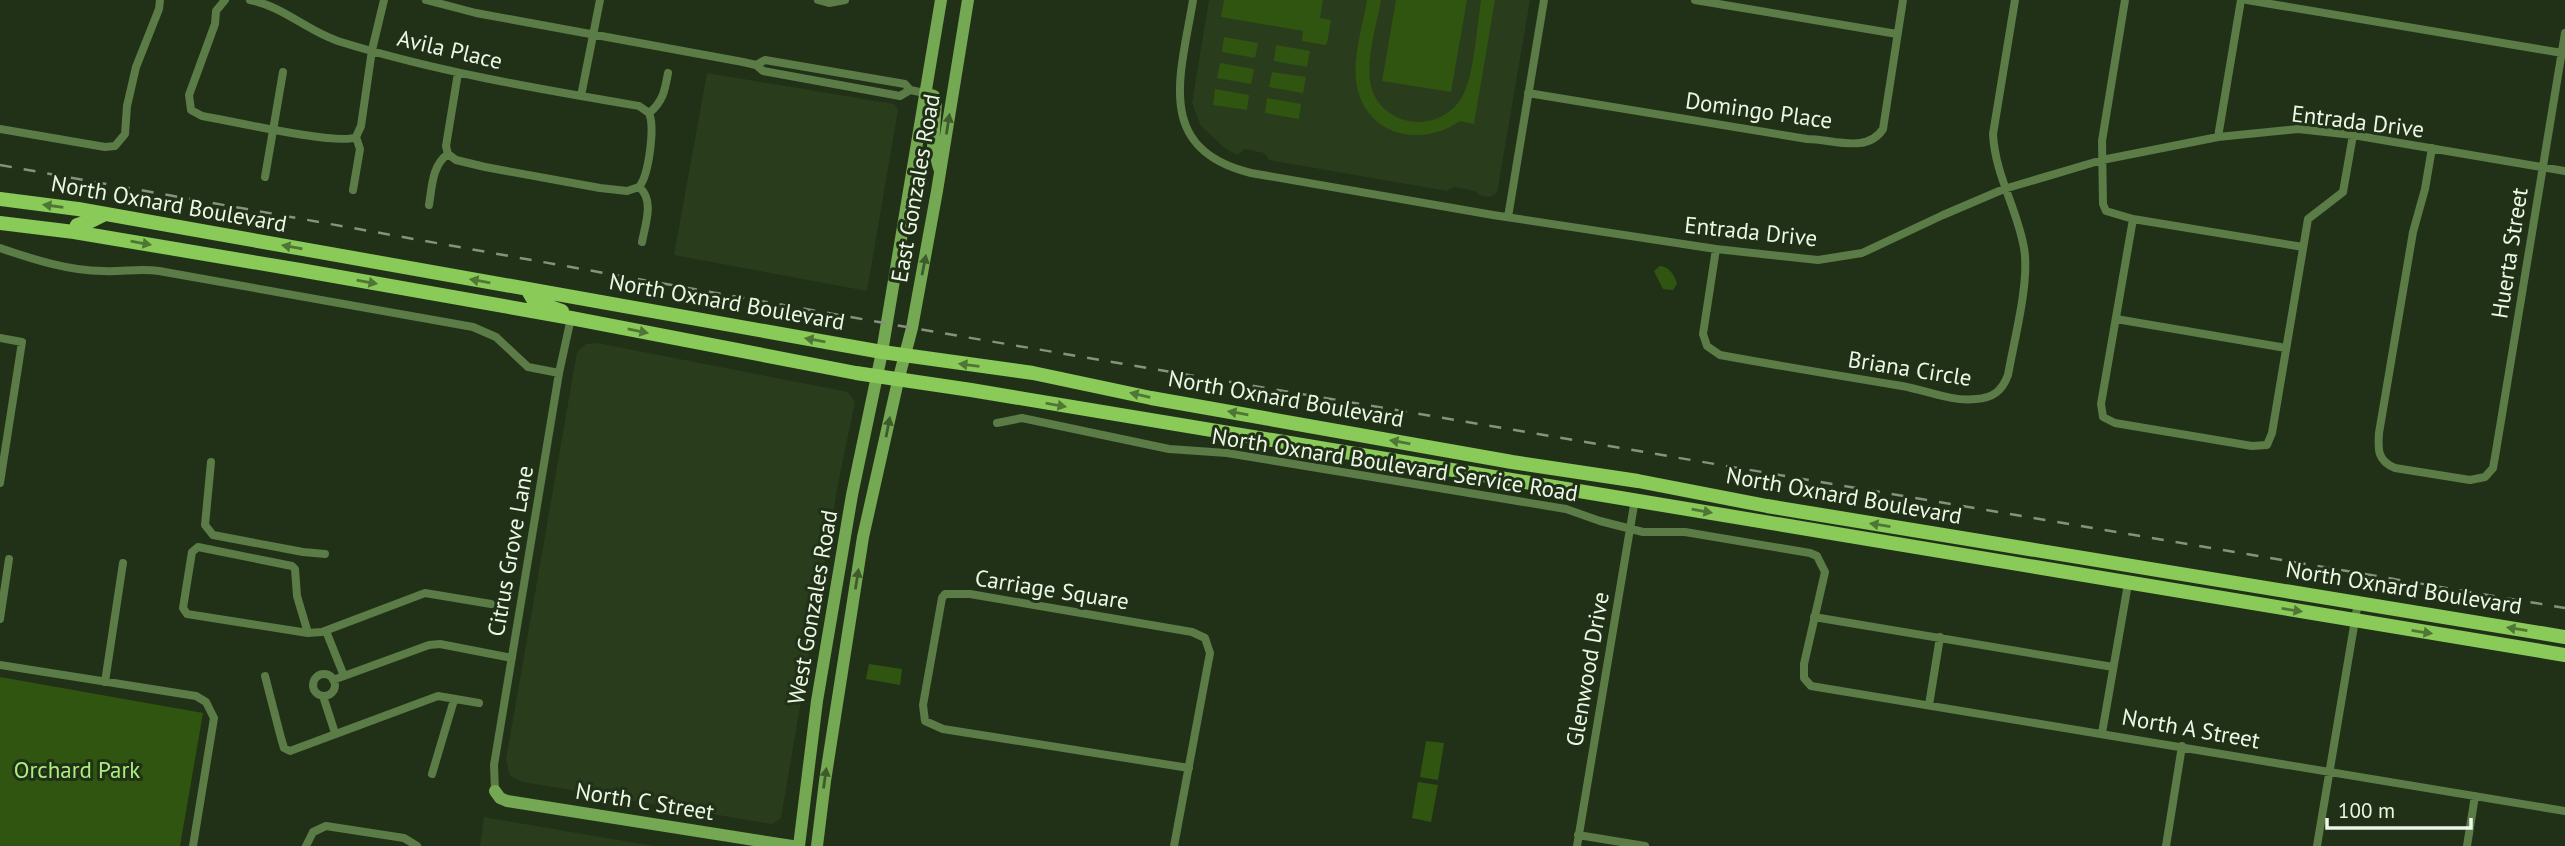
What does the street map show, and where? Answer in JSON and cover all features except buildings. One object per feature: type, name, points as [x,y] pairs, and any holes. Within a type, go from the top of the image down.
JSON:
[{"type":"main road","name":"East Gonzales Road","points":[[877,377],[941,0]]},
{"type":"main road","name":"East Gonzales Road","points":[[898,381],[940,172],[968,0]]},
{"type":"main road","points":[[925,93],[933,96],[936,101],[933,146],[940,172]]},
{"type":"main road","name":"North Oxnard Boulevard","points":[[0,199],[105,214],[905,356],[1033,373],[1182,403],[1925,532],[2565,637]]},
{"type":"main road","points":[[74,232],[79,224],[105,214]]},
{"type":"main road","name":"North Oxnard Boulevard","points":[[0,223],[74,232],[571,318],[898,381],[971,390],[1635,499],[2128,584],[2565,655]]},
{"type":"main road","points":[[527,289],[534,301],[559,309],[571,318],[576,312],[597,314],[613,304]]},
{"type":"main road","name":"West Gonzales Road","points":[[799,846],[817,701],[852,495],[877,377]]},
{"type":"main road","name":"West Gonzales Road","points":[[817,846],[863,537],[898,381]]},
{"type":"main road","points":[[1162,422],[1182,403]]},
{"type":"main road","points":[[1579,472],[1588,484],[1618,488],[1635,499],[1658,495],[1669,487]]},
{"type":"main road","points":[[1925,532],[1967,546],[2113,570],[2121,574],[2128,584],[2150,577],[2258,594],[2286,590]]},
{"type":"main road","points":[[828,643],[846,646]]},
{"type":"main road","name":"North C Street","points":[[495,791],[500,799],[507,801],[792,846]]},
{"type":"street","points":[[0,129],[111,147],[120,142],[127,130],[127,106],[136,67],[156,18],[160,0]]},
{"type":"street","points":[[225,0],[216,11],[215,24],[189,95],[190,107],[202,116],[273,129],[342,140],[356,137]]},
{"type":"street","name":"Avila Place","points":[[250,0],[277,8],[320,34],[341,42],[458,73],[639,106],[649,113]]},
{"type":"street","points":[[353,190],[360,149],[356,137],[361,126],[372,50],[384,0]]},
{"type":"street","points":[[426,0],[476,13],[756,65],[763,71],[900,96],[910,90]]},
{"type":"street","points":[[581,96],[600,0]]},
{"type":"street","points":[[818,0],[829,3],[845,0]]},
{"type":"street","name":"Entrada Drive","points":[[1193,0],[1179,83],[1179,106],[1184,123],[1194,139],[1218,162],[1251,173],[1716,249],[1818,260],[1845,257],[1885,244],[2004,189],[2102,160],[2218,137],[2298,129],[2353,135],[2565,171]]},
{"type":"street","points":[[1508,217],[1544,0]]},
{"type":"street","points":[[1695,0],[1897,34]]},
{"type":"street","name":"Domingo Place","points":[[1528,93],[1807,139],[1827,139],[1863,145],[1877,138],[1883,129],[1903,0]]},
{"type":"street","points":[[2004,189],[1994,154],[1993,134],[2015,0]]},
{"type":"street","points":[[2124,0],[2104,123],[2102,160],[2103,204],[2106,211],[2133,219],[2303,247]]},
{"type":"street","points":[[2218,137],[2241,0]]},
{"type":"street","points":[[2247,0],[2562,52]]},
{"type":"street","name":"Huerta Street","points":[[2432,148],[2425,189],[2413,232],[2379,433],[2380,458],[2385,464],[2395,468],[2470,480],[2485,477],[2493,468],[2565,33]]},
{"type":"street","points":[[756,65],[765,60],[905,84],[910,90],[925,93]]},
{"type":"street","points":[[265,177],[283,72]]},
{"type":"street","points":[[458,73],[446,146],[448,154],[456,160],[627,191],[639,187],[645,177],[652,125],[649,113],[659,105],[668,73]]},
{"type":"street","points":[[804,78],[811,75],[862,82],[866,78]]},
{"type":"street","points":[[2133,219],[2101,404],[2103,417],[2115,423],[2252,446],[2267,445],[2272,433],[2308,219],[2343,192],[2353,135]]},
{"type":"street","points":[[429,205],[435,170],[448,154]]},
{"type":"street","points":[[639,187],[644,191],[649,204],[642,242]]},
{"type":"street","name":"Briana Circle","points":[[1716,249],[1703,334],[1707,346],[1720,355],[1906,387],[1952,398],[1979,399],[1994,396],[2003,388],[2008,376],[2025,275],[2025,251],[2004,189]]},
{"type":"street","points":[[0,248],[34,259],[88,270],[127,268],[159,271],[473,327],[496,337],[528,367],[559,373]]},
{"type":"street","name":"Citrus Grove Lane","points":[[495,791],[494,765],[559,373],[571,318]]},
{"type":"street","points":[[2116,319],[2286,348]]},
{"type":"street","points":[[0,338],[22,342],[0,483]]},
{"type":"street","name":"North Oxnard Boulevard Service Road","points":[[997,423],[1022,418],[1169,449],[1227,453],[1566,509],[1600,521],[1653,533],[1683,532],[1810,553],[1817,556],[1823,564],[1824,583],[1814,617]]},
{"type":"street","points":[[211,462],[205,525],[213,535],[325,554]]},
{"type":"street","name":"Glenwood Drive","points":[[1577,846],[1635,499]]},
{"type":"street","points":[[308,633],[297,596],[295,569],[292,566],[198,547],[192,552],[183,608],[187,614],[308,633],[326,631],[425,593],[491,604]]},
{"type":"street","points":[[0,619],[9,559]]},
{"type":"street","points":[[105,682],[122,564]]},
{"type":"street","points":[[2102,733],[2128,584]]},
{"type":"street","name":"Carriage Square","points":[[1174,846],[1189,768],[1210,653],[1207,640],[1200,635],[970,594],[945,594],[939,607],[923,705],[925,721],[943,729],[1189,768]]},
{"type":"street","points":[[2317,846],[2358,602]]},
{"type":"street","points":[[1814,617],[2113,667]]},
{"type":"street","name":"North A Street","points":[[1814,617],[1803,671],[1804,678],[1811,686],[2565,811]]},
{"type":"street","points":[[326,631],[344,676]]},
{"type":"street","points":[[1929,705],[1940,638]]},
{"type":"street","points":[[333,680],[429,645],[440,644],[512,658]]},
{"type":"street","points":[[0,665],[202,698],[214,718],[193,846]]},
{"type":"street","points":[[325,675],[333,680],[333,691],[323,696],[317,694],[313,688],[316,678],[325,675]]},
{"type":"street","points":[[265,676],[286,750],[290,751],[438,696],[479,703]]},
{"type":"street","points":[[323,696],[335,733]]},
{"type":"street","points":[[432,774],[454,700]]},
{"type":"street","points":[[2166,846],[2182,746]]},
{"type":"street","points":[[2466,846],[2475,796]]},
{"type":"street","points":[[306,846],[313,832],[326,826],[404,838],[417,846]]},
{"type":"street","points":[[1578,835],[1645,846]]},
{"type":"shaded area","points":[[1209,0],[1530,0],[1497,193],[1490,197],[1481,196],[1475,191],[1454,187],[1447,191],[1269,160],[1264,153],[1245,149],[1237,155],[1226,149],[1201,126],[1192,103]]},
{"type":"shaded area","points":[[707,73],[894,104],[898,110],[867,291],[674,255]]},
{"type":"shaded area","points":[[597,343],[848,392],[855,402],[838,484],[781,818],[772,824],[523,782],[510,776],[506,760],[577,352],[586,344]]},
{"type":"shaded area","points":[[484,817],[612,839],[654,846],[480,846]]},
{"type":"green space","points":[[1224,0],[1323,0],[1320,18],[1331,20],[1327,43],[1325,45],[1302,41],[1303,31],[1221,17]]},
{"type":"green space","points":[[1367,0],[1381,0],[1370,55],[1371,86],[1377,100],[1387,111],[1413,122],[1441,117],[1453,108],[1463,95],[1472,63],[1481,0],[1495,0],[1474,124],[1460,121],[1444,130],[1411,135],[1381,125],[1370,114],[1361,99],[1355,71]]},
{"type":"green space","points":[[1396,0],[1467,0],[1451,92],[1382,81]]},
{"type":"green space","points":[[1224,37],[1258,43],[1255,58],[1222,52]]},
{"type":"green space","points":[[1276,45],[1310,51],[1307,67],[1274,61]]},
{"type":"green space","points":[[1220,63],[1254,69],[1251,84],[1217,78]]},
{"type":"green space","points":[[1272,72],[1306,77],[1303,93],[1269,87]]},
{"type":"green space","points":[[1215,89],[1249,95],[1247,110],[1213,105]]},
{"type":"green space","points":[[1267,98],[1301,104],[1299,119],[1265,113]]},
{"type":"green space","points":[[1660,266],[1669,270],[1675,278],[1677,284],[1673,290],[1663,289],[1654,271]]},
{"type":"green space","points":[[869,664],[902,669],[900,685],[866,679]]},
{"type":"green space","name":"Orchard Park","points":[[0,677],[203,713],[180,846],[0,846]]},
{"type":"green space","points":[[1426,741],[1444,743],[1438,780],[1420,777]]},
{"type":"green space","points":[[1418,782],[1438,785],[1431,822],[1412,818]]},
{"type":"railway","points":[[0,165],[912,328],[2565,608]]}]
